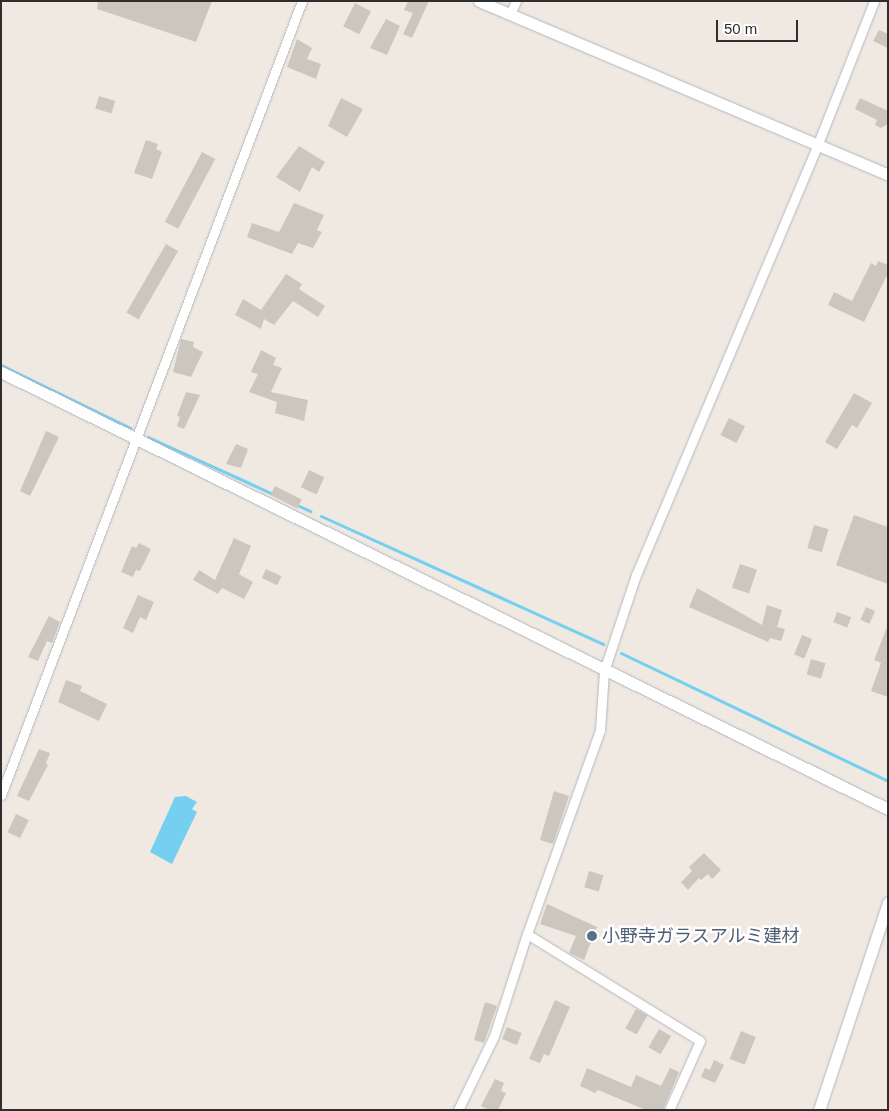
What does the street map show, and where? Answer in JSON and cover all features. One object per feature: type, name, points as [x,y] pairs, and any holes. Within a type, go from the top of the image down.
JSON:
[{"type":"street","points":[[1,795],[302,1]]},
{"type":"street","points":[[479,1],[888,175]]},
{"type":"street","points":[[510,14],[516,1]]},
{"type":"street","points":[[458,1110],[494,1036],[527,934],[600,730],[604,671],[636,575],[817,146],[874,1]]},
{"type":"street","points":[[1,372],[604,671],[888,809]]},
{"type":"street","points":[[819,1110],[888,902]]},
{"type":"street","points":[[527,934],[700,1041],[669,1110]]},
{"type":"water","points":[[186,796],[197,802],[192,809],[197,812],[172,864],[150,852],[175,797]]},
{"type":"building","points":[[98,1],[212,1],[196,42],[97,9]]},
{"type":"building","points":[[408,1],[429,1],[412,38],[403,34],[413,13],[404,10]]},
{"type":"building","points":[[355,3],[371,11],[359,34],[343,26]]},
{"type":"building","points":[[386,19],[400,26],[387,55],[370,48]]},
{"type":"building","points":[[879,30],[888,34],[888,48],[873,41]]},
{"type":"building","points":[[297,39],[312,48],[307,59],[321,64],[316,79],[287,67]]},
{"type":"building","points":[[99,96],[115,101],[111,113],[95,108]]},
{"type":"building","points":[[341,98],[363,109],[347,137],[328,126]]},
{"type":"building","points":[[860,98],[888,111],[888,124],[881,128],[875,125],[877,120],[855,109]]},
{"type":"building","points":[[146,140],[158,144],[156,149],[162,152],[152,179],[134,173]]},
{"type":"building","points":[[299,146],[325,162],[319,172],[312,167],[300,192],[276,177]]},
{"type":"building","points":[[202,152],[215,159],[178,229],[165,222]]},
{"type":"building","points":[[294,203],[324,215],[317,230],[322,232],[313,248],[298,243],[292,254],[247,237],[252,223],[279,232]]},
{"type":"building","points":[[166,244],[178,251],[139,319],[126,312]]},
{"type":"building","points":[[878,261],[888,265],[888,273],[864,322],[828,305],[834,292],[852,301],[871,263],[876,266]]},
{"type":"building","points":[[286,274],[302,284],[299,289],[325,306],[318,317],[293,301],[274,325],[264,319],[261,329],[235,315],[243,299],[261,310]]},
{"type":"building","points":[[181,339],[194,342],[193,347],[203,352],[191,377],[173,372]]},
{"type":"building","points":[[261,350],[276,358],[273,365],[282,368],[271,392],[308,400],[304,421],[275,413],[277,402],[249,392],[258,374],[251,372]]},
{"type":"building","points":[[186,392],[200,395],[184,429],[177,426],[180,417],[177,416]]},
{"type":"building","points":[[854,393],[872,403],[857,428],[852,425],[837,449],[825,442]]},
{"type":"building","points":[[729,418],[745,426],[736,443],[720,435]]},
{"type":"building","points":[[46,431],[59,437],[30,496],[20,491]]},
{"type":"building","points":[[236,444],[248,449],[241,468],[226,464]]},
{"type":"building","points":[[309,470],[324,477],[316,494],[301,487]]},
{"type":"building","points":[[275,486],[302,500],[297,509],[270,495]]},
{"type":"building","points":[[854,515],[888,527],[888,584],[836,565]]},
{"type":"building","points":[[814,525],[828,529],[822,552],[807,548]]},
{"type":"building","points":[[234,538],[251,546],[239,574],[253,582],[244,599],[222,588],[218,594],[193,580],[199,570],[215,580]]},
{"type":"building","points":[[139,543],[151,549],[140,571],[136,570],[133,577],[121,572],[132,546],[136,548]]},
{"type":"building","points":[[740,564],[757,570],[749,593],[732,588]]},
{"type":"building","points":[[266,569],[281,576],[277,585],[262,578]]},
{"type":"building","points":[[697,588],[762,625],[767,605],[782,610],[777,627],[785,629],[781,641],[770,638],[768,642],[689,607]]},
{"type":"building","points":[[138,595],[154,602],[146,620],[140,617],[133,633],[123,628]]},
{"type":"building","points":[[866,607],[875,611],[869,624],[860,620]]},
{"type":"building","points":[[837,612],[851,617],[847,627],[833,622]]},
{"type":"building","points":[[49,616],[60,622],[52,643],[47,641],[38,661],[28,657]]},
{"type":"building","points":[[887,627],[888,697],[871,691],[881,663],[874,660]]},
{"type":"building","points":[[802,635],[812,639],[804,659],[794,654]]},
{"type":"building","points":[[811,659],[825,663],[821,679],[807,674]]},
{"type":"building","points":[[66,680],[82,686],[80,691],[107,704],[99,721],[58,702]]},
{"type":"building","points":[[39,749],[50,753],[46,763],[48,765],[29,801],[17,796]]},
{"type":"building","points":[[554,791],[569,796],[553,844],[540,840]]},
{"type":"building","points":[[16,814],[29,820],[20,838],[8,832]]},
{"type":"building","points":[[704,853],[721,870],[712,879],[708,874],[701,880],[699,878],[688,890],[681,882],[692,871],[689,867]]},
{"type":"building","points":[[589,871],[603,875],[599,891],[584,887]]},
{"type":"building","points":[[547,904],[597,927],[584,960],[569,953],[576,936],[540,924]]},
{"type":"building","points":[[555,1000],[570,1007],[549,1056],[544,1054],[540,1063],[529,1059]]},
{"type":"building","points":[[485,1002],[497,1006],[484,1043],[474,1040]]},
{"type":"building","points":[[636,1009],[647,1015],[637,1035],[625,1028]]},
{"type":"building","points":[[507,1027],[522,1033],[517,1045],[502,1039]]},
{"type":"building","points":[[659,1029],[671,1036],[661,1054],[648,1047]]},
{"type":"building","points":[[741,1031],[756,1037],[745,1065],[730,1059]]},
{"type":"building","points":[[714,1060],[724,1065],[715,1083],[701,1077],[705,1068],[710,1070]]},
{"type":"building","points":[[587,1068],[631,1087],[636,1075],[661,1086],[670,1068],[679,1072],[663,1110],[646,1110],[598,1090],[595,1093],[580,1086]]},
{"type":"building","points":[[495,1079],[504,1083],[501,1091],[506,1093],[498,1110],[489,1110],[481,1106]]},
{"type":"waterway","points":[[1,365],[130,428]]},
{"type":"waterway","points":[[148,437],[273,494]]},
{"type":"waterway","points":[[295,504],[310,511]]},
{"type":"waterway","points":[[321,516],[603,644]]},
{"type":"waterway","points":[[621,653],[888,781]]},
{"type":"place","name":"小野寺ガラスアルミ建材","points":[[592,936]]}]
